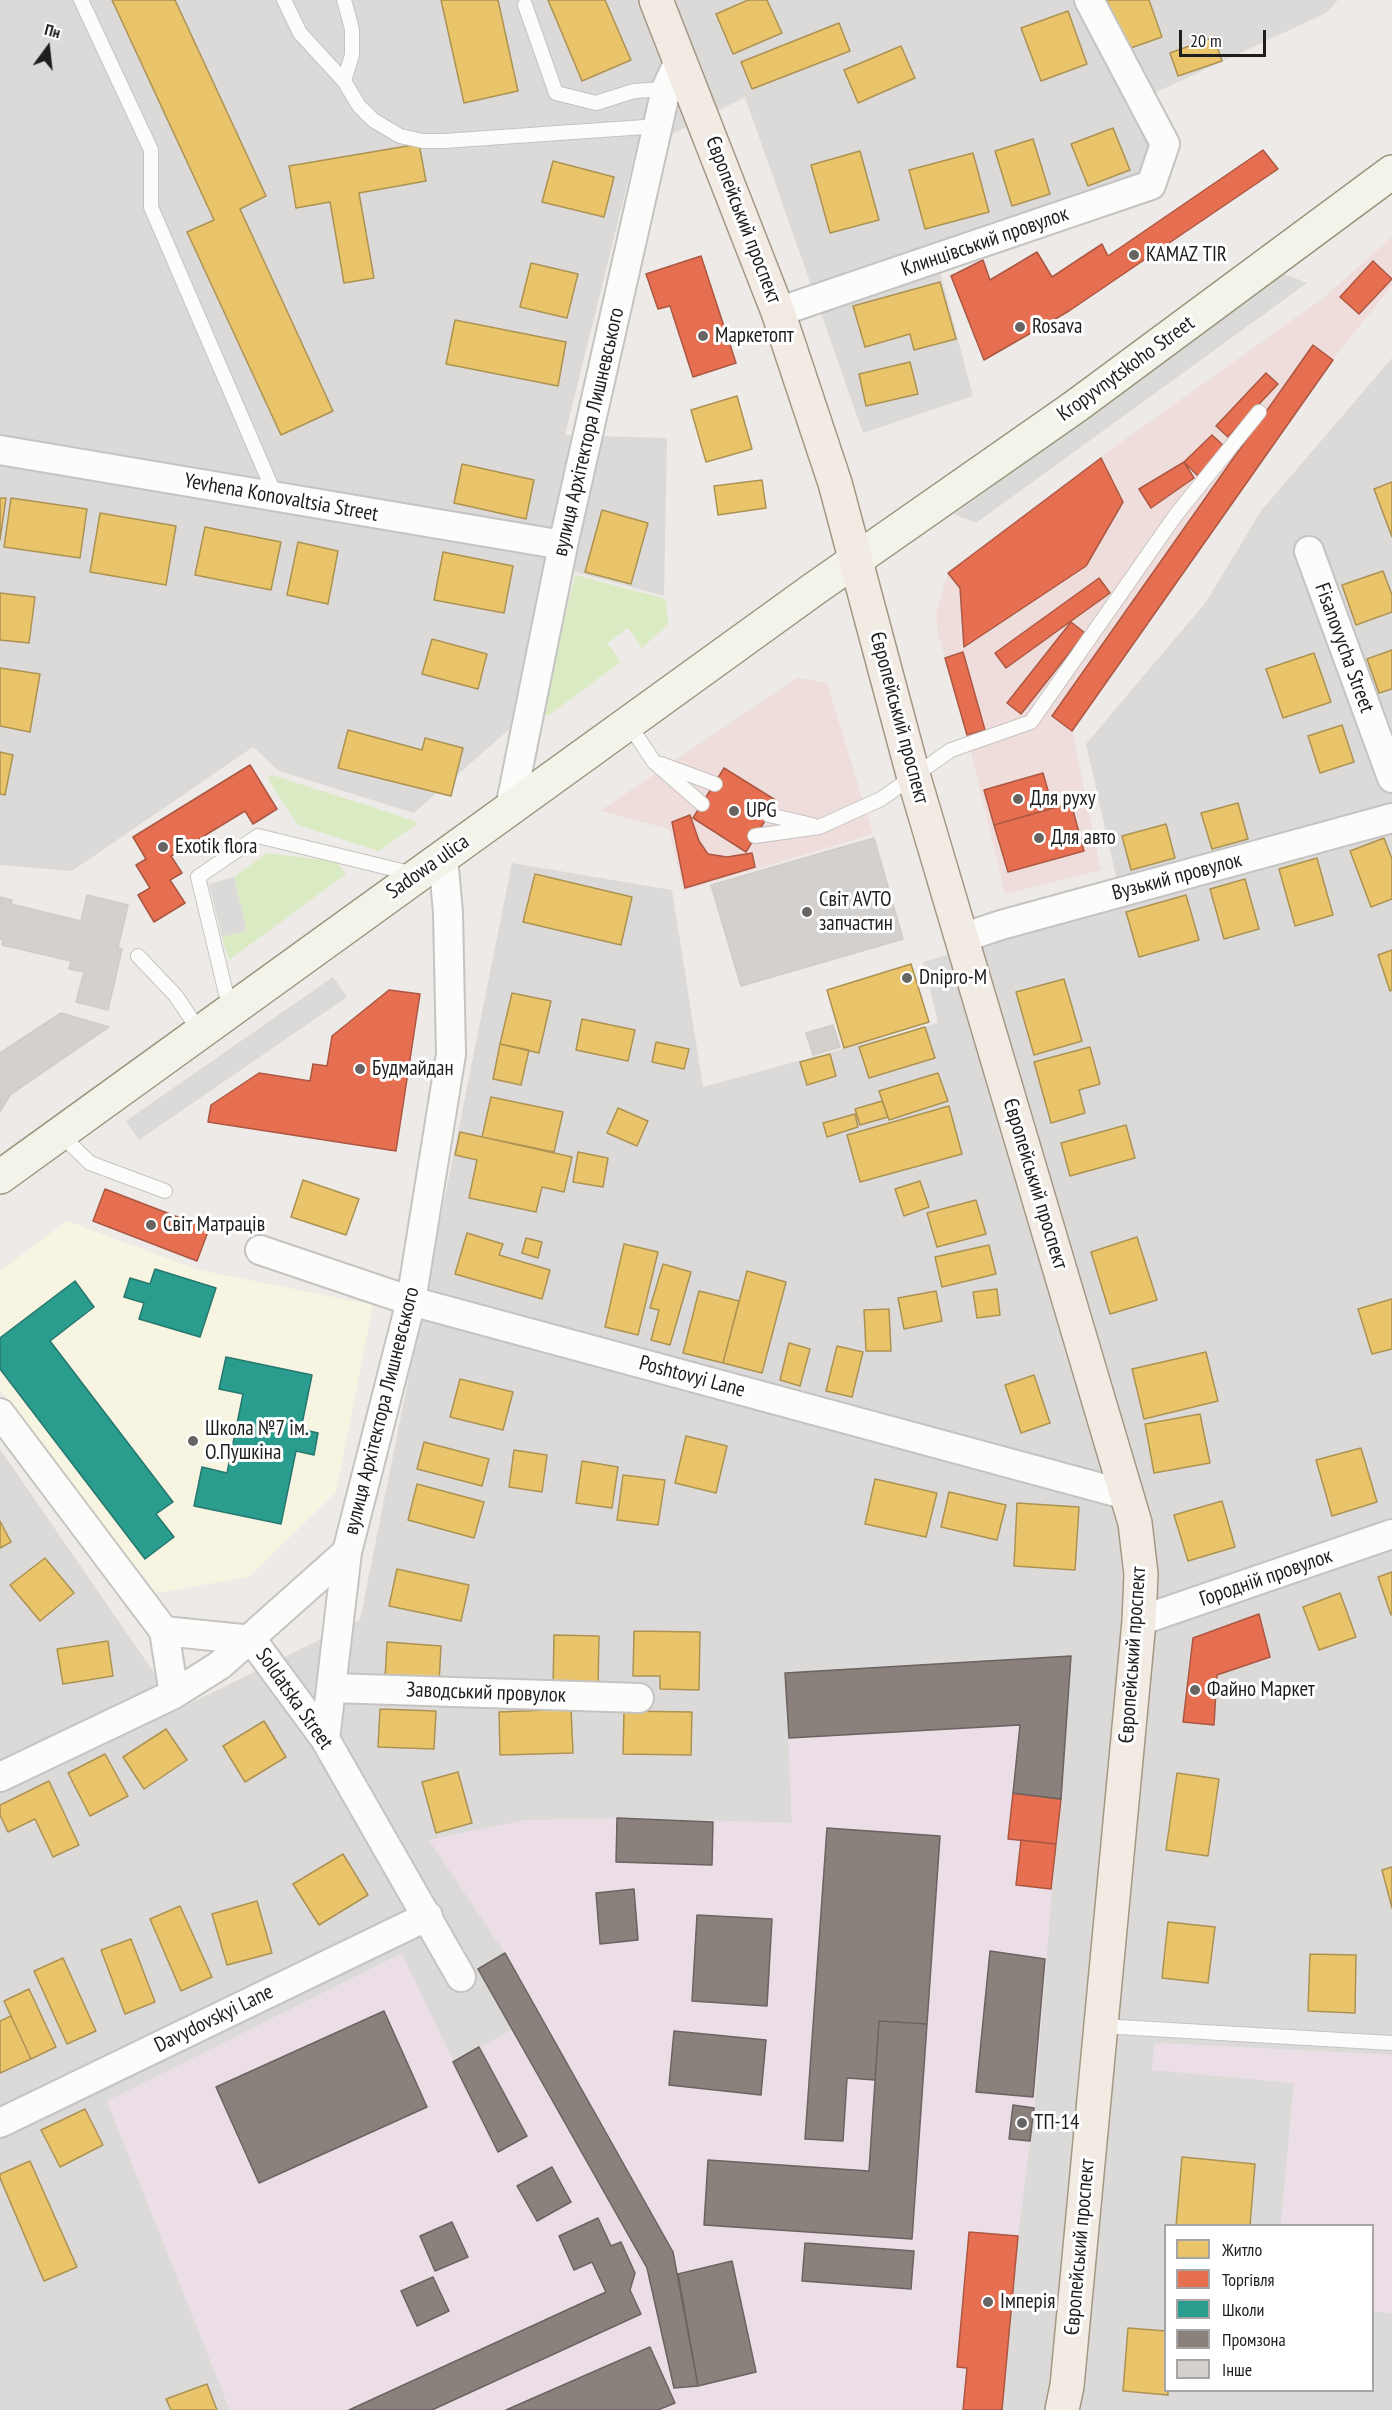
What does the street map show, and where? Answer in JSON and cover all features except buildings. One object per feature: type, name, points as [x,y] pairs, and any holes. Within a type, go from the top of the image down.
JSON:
[{"type":"main road","name":"Європейський проспект","points":[[656,0],[778,312],[835,483],[914,778],[1135,1523],[1141,1574],[1139,1621],[1067,2386],[1062,2410]]},
{"type":"main road","name":"Kropyvnytskoho Street","points":[[856,560],[1076,406],[1392,171]]},
{"type":"main road","name":"Sadowa ulica","points":[[0,1177],[856,560]]},
{"type":"street","name":"Клинцівський провулок","points":[[778,312],[1151,185],[1165,144],[1089,0]]},
{"type":"street","name":"вулиця Архітектора Лишневського","points":[[510,808],[563,545],[666,89],[680,59]]},
{"type":"street","name":"Yevhena Konovaltsia Street","points":[[0,450],[563,545]]},
{"type":"street","name":"Fisanovycha Street","points":[[1309,551],[1392,778]]},
{"type":"street","name":"Вузький провулок","points":[[962,938],[1001,925],[1392,818]]},
{"type":"street","name":"вулиця Архітектора Лишневського","points":[[0,1777],[174,1694],[220,1665],[252,1640],[347,1552],[411,1301],[451,1054],[448,913],[430,866]]},
{"type":"street","name":"Poshtovyi Lane","points":[[260,1250],[411,1301],[1127,1495]]},
{"type":"street","points":[[0,1413],[164,1631],[174,1694]]},
{"type":"street","name":"Городній провулок","points":[[1139,1621],[1392,1534]]},
{"type":"street","points":[[324,1739],[347,1552]]},
{"type":"street","name":"Soldatska Street","points":[[164,1631],[252,1640],[324,1739],[428,1916],[461,1977]]},
{"type":"street","name":"Заводський провулок","points":[[332,1688],[639,1698]]},
{"type":"street","name":"Davydovskyi Lane","points":[[0,2123],[428,1916]]},
{"type":"lane","points":[[81,0],[151,150],[152,207],[276,496]]},
{"type":"lane","points":[[284,0],[300,33],[344,81],[359,106],[373,120],[400,136],[423,141],[659,126]]},
{"type":"lane","points":[[344,0],[352,29],[352,55],[344,81]]},
{"type":"lane","points":[[525,5],[556,93],[596,103],[634,91],[666,89]]},
{"type":"lane","points":[[755,836],[819,827],[881,799],[951,750],[1031,722],[1175,516],[1259,412]]},
{"type":"lane","points":[[628,723],[654,762],[702,804]]},
{"type":"lane","points":[[654,762],[715,783]]},
{"type":"lane","points":[[769,815],[819,827]]},
{"type":"lane","points":[[230,1010],[198,877],[258,836],[430,866]]},
{"type":"lane","points":[[138,956],[176,996],[200,1032]]},
{"type":"lane","points":[[60,1134],[90,1163],[165,1191]]},
{"type":"lane","points":[[1101,2026],[1392,2043]]},
{"type":"shaded area","points":[[0,0],[1338,0],[1326,13],[1148,96],[1177,159],[934,249],[973,396],[863,433],[745,97],[635,153],[565,435],[667,438],[664,596],[569,570],[538,704],[414,813],[279,771],[253,747],[72,871],[0,865]]},
{"type":"shaded area","points":[[1392,237],[1392,286],[1336,355],[1072,731],[1101,870],[1005,894],[969,744],[938,634],[936,614],[948,573],[1109,451],[1322,299]]},
{"type":"shaded area","points":[[1284,274],[1307,283],[976,523],[954,514]]},
{"type":"shaded area","points":[[1392,358],[1392,2055],[1155,2043],[1152,2069],[1294,2083],[1281,2224],[1164,2224],[1164,2392],[1374,2392],[1374,2311],[1392,2313],[1392,2410],[1002,2410],[1018,2236],[1034,2108],[1071,1656],[788,1713],[792,1823],[617,1818],[430,1840],[505,1953],[512,2030],[453,2062],[401,1954],[107,2101],[230,2410],[0,2410],[0,1449],[179,1709],[360,1620],[512,863],[672,890],[703,1087],[938,1023],[923,962],[1122,903],[1086,744],[1206,602],[1261,511]]},
{"type":"shaded area","points":[[797,678],[827,683],[873,834],[683,891],[669,829],[600,811]]},
{"type":"shaded area","points":[[234,877],[247,931],[222,937],[209,884]]},
{"type":"shaded area","points":[[333,977],[347,997],[139,1140],[126,1121]]},
{"type":"shaded area","name":"Школа №7 ім. О.Пушкіна","points":[[67,1221],[199,1270],[373,1305],[336,1492],[249,1577],[156,1593],[0,1390],[0,1271]]},
{"type":"shaded area","points":[[1071,1656],[1034,2108],[1018,2236],[1002,2410],[230,2410],[107,2101],[402,1954],[454,2062],[512,2030],[478,1969],[505,1953],[429,1840],[525,1820],[617,1818],[792,1823],[785,1673]]},
{"type":"shaded area","points":[[1148,1656],[1173,1658],[1168,1719],[1143,1717]]},
{"type":"shaded area","points":[[1155,2043],[1392,2055],[1392,2313],[1374,2311],[1374,2224],[1281,2224],[1294,2083],[1152,2070]]},
{"type":"green space","points":[[575,575],[666,599],[668,624],[642,648],[628,628],[607,643],[621,662],[548,716],[544,714],[544,708]]},
{"type":"green space","points":[[272,775],[418,823],[379,851],[298,825],[267,778]]},
{"type":"green space","points":[[267,853],[337,862],[346,874],[229,960],[222,937],[247,931],[234,877]]},
{"type":"place","name":"KAMAZ TIR","points":[[1134,255]]},
{"type":"place","name":"Rosava","points":[[1020,327]]},
{"type":"place","name":"Маркетопт","points":[[703,336]]},
{"type":"place","name":"Для руху","points":[[1018,799]]},
{"type":"place","name":"UPG","points":[[734,811]]},
{"type":"place","name":"Для авто","points":[[1039,838]]},
{"type":"place","name":"Exotik flora","points":[[163,847]]},
{"type":"place","name":"Світ AVTO запчастин","points":[[807,912]]},
{"type":"place","name":"Dnipro-M","points":[[907,978]]},
{"type":"place","name":"Будмайдан","points":[[360,1069]]},
{"type":"place","name":"Світ Матраців","points":[[151,1225]]},
{"type":"place","name":"Школа №7 ім. О.Пушкіна","points":[[193,1441]]},
{"type":"place","name":"Файно Маркет","points":[[1195,1690]]},
{"type":"place","name":"ТП-14","points":[[1022,2123]]},
{"type":"place","name":"Імперія","points":[[988,2302]]}]
